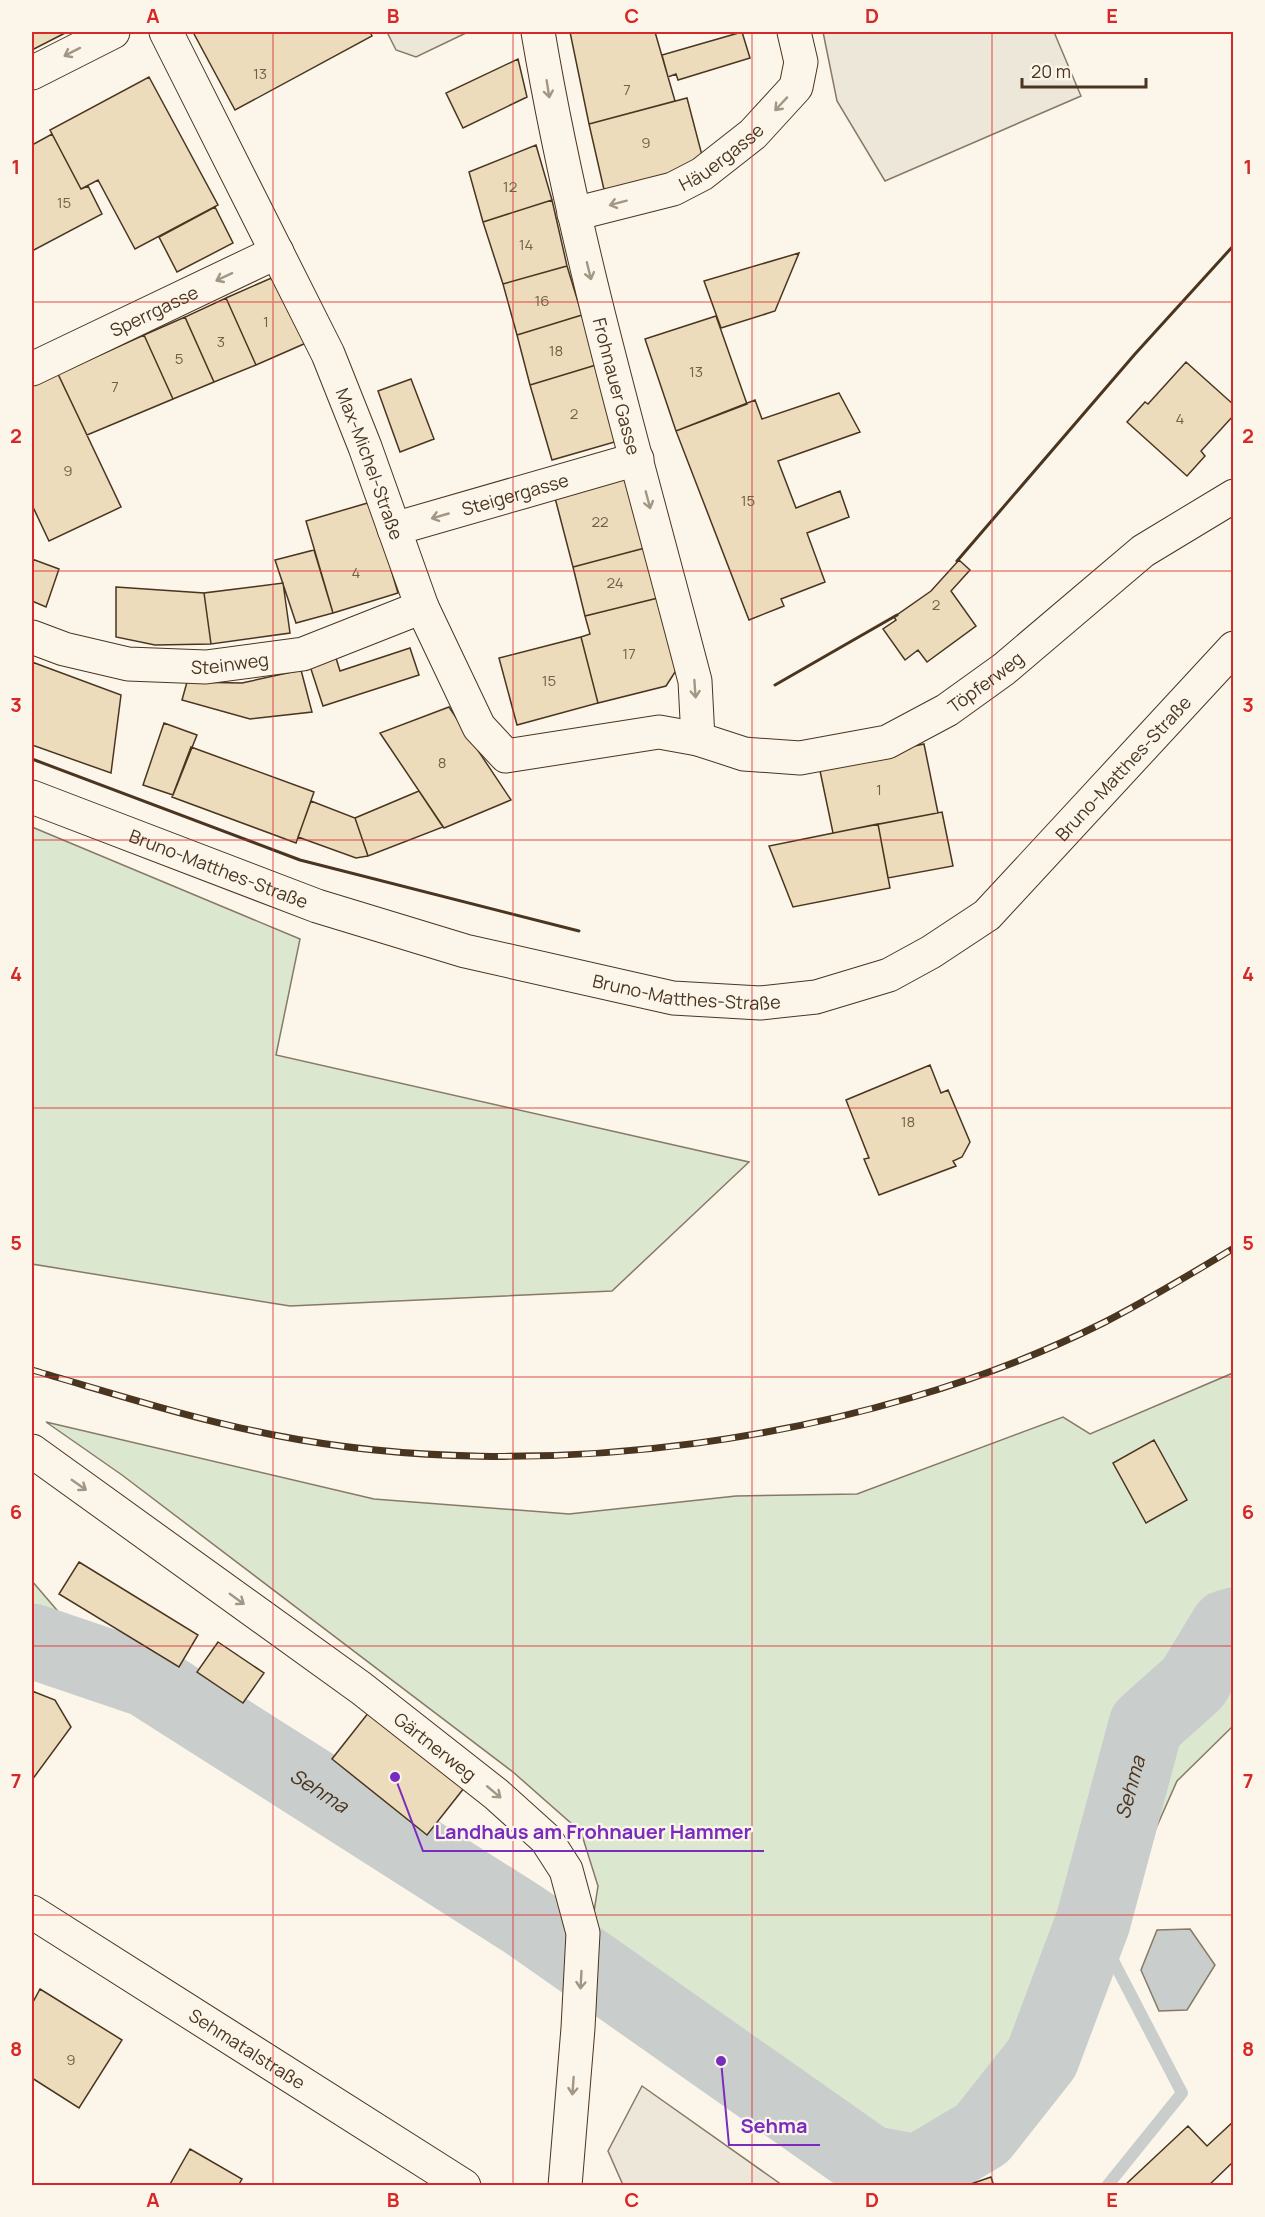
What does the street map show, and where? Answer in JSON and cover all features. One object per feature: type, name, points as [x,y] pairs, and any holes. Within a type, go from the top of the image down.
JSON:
[{"type":"street","points":[[32,74],[113,32]]},
{"type":"street","name":"Max-Michel-Straße","points":[[166,32],[328,354],[423,607],[478,727],[506,756],[659,732]]},
{"type":"street","name":"Frohnauer Gasse","points":[[538,32],[555,132],[574,214],[694,681],[698,739]]},
{"type":"street","name":"Häuergasse","points":[[574,214],[673,189],[702,174],[753,134],[796,87],[801,62],[794,32]]},
{"type":"street","name":"Sperrgasse","points":[[32,369],[277,252]]},
{"type":"street","name":"Steigergasse","points":[[394,529],[637,459]]},
{"type":"street","name":"Töpferweg","points":[[659,732],[698,739],[744,754],[800,758],[887,742],[947,710],[1004,669],[1143,551],[1233,496]]},
{"type":"street","name":"Steinweg","points":[[32,637],[64,649],[128,664],[206,667],[303,654],[423,607]]},
{"type":"street","name":"Bruno-Matthes-Straße","points":[[32,797],[317,906],[465,951],[673,998],[760,1003],[816,997],[889,975],[931,952],[987,915],[1233,648]]},
{"type":"street","name":"Gärtnerweg","points":[[32,1451],[361,1688],[496,1794],[546,1839],[566,1870],[583,1933],[579,2028],[565,2186]]},
{"type":"street","name":"Sehmatalstraße","points":[[32,1912],[464,2186]]},
{"type":"green space","points":[[32,827],[300,939],[276,1055],[749,1162],[612,1291],[290,1306],[32,1264]]},
{"type":"green space","points":[[1233,1373],[1233,1603],[1217,1611],[1233,1648],[1233,1726],[1177,1781],[1106,1941],[1053,2075],[993,2151],[963,2126],[879,2142],[725,2044],[588,1950],[598,1886],[581,1832],[513,1772],[122,1475],[46,1422],[374,1499],[569,1514],[736,1496],[857,1494],[1063,1417],[1090,1434]]},
{"type":"green space","points":[[32,1581],[85,1643],[116,1697],[32,1654]]},
{"type":"shaded area","points":[[387,32],[468,32],[416,57],[396,50]]},
{"type":"shaded area","points":[[823,32],[1054,32],[1081,96],[885,181],[837,101]]},
{"type":"shaded area","points":[[1190,1929],[1215,1965],[1187,2010],[1159,2011],[1141,1970],[1157,1930]]},
{"type":"shaded area","points":[[642,2086],[782,2185],[623,2185],[608,2151]]},
{"type":"building","points":[[32,32],[67,32],[32,50]]},
{"type":"building","points":[[193,32],[370,32],[372,36],[235,110]]},
{"type":"building","points":[[570,32],[655,32],[675,101],[589,124]]},
{"type":"building","points":[[742,32],[750,58],[678,80],[676,74],[668,77],[662,55]]},
{"type":"building","points":[[518,59],[527,97],[463,128],[446,93]]},
{"type":"building","points":[[149,77],[218,205],[135,249],[98,180],[81,189],[50,130]]},
{"type":"building","points":[[687,98],[703,159],[667,178],[605,194],[589,124]]},
{"type":"building","points":[[52,134],[81,189],[88,186],[102,214],[32,251],[32,145]]},
{"type":"building","points":[[536,145],[552,200],[483,222],[469,172]]},
{"type":"building","points":[[552,200],[567,266],[503,284],[483,222]]},
{"type":"building","points":[[215,207],[233,243],[177,272],[159,237]]},
{"type":"building","points":[[799,253],[775,311],[721,328],[704,281]]},
{"type":"building","points":[[567,266],[582,315],[517,335],[503,284]]},
{"type":"building","points":[[276,276],[306,343],[256,365],[226,298]]},
{"type":"building","points":[[226,298],[256,365],[214,382],[185,317]]},
{"type":"building","points":[[582,315],[596,365],[530,385],[517,335]]},
{"type":"building","points":[[716,316],[747,404],[676,431],[645,339]]},
{"type":"building","points":[[185,317],[214,382],[173,399],[144,335]]},
{"type":"building","points":[[144,335],[173,399],[87,435],[58,374]]},
{"type":"building","points":[[1186,362],[1234,405],[1234,415],[1201,451],[1205,456],[1187,476],[1127,422],[1145,402],[1148,404]]},
{"type":"building","points":[[596,365],[618,441],[552,460],[530,385]]},
{"type":"building","points":[[58,374],[121,507],[49,541],[32,505],[32,386]]},
{"type":"building","points":[[411,379],[434,439],[400,452],[378,391]]},
{"type":"building","points":[[839,393],[860,432],[778,461],[796,508],[840,491],[849,517],[807,533],[825,582],[781,599],[784,606],[749,620],[676,431],[755,400],[762,419]]},
{"type":"building","points":[[627,475],[645,548],[573,567],[554,494]]},
{"type":"building","points":[[371,502],[398,593],[333,613],[306,521]]},
{"type":"building","points":[[645,548],[658,598],[585,616],[573,567]]},
{"type":"building","points":[[314,550],[333,613],[296,623],[275,560]]},
{"type":"building","points":[[32,559],[59,569],[46,607],[32,601]]},
{"type":"building","points":[[959,560],[970,570],[951,591],[976,626],[927,662],[918,650],[905,660],[883,629],[896,620],[894,617],[931,591]]},
{"type":"building","points":[[283,583],[290,633],[211,644],[204,593]]},
{"type":"building","points":[[116,587],[204,593],[211,644],[155,645],[116,637]]},
{"type":"building","points":[[658,598],[677,669],[666,686],[598,703],[581,637],[590,634],[585,616]]},
{"type":"building","points":[[581,637],[598,703],[517,725],[499,658]]},
{"type":"building","points":[[410,648],[419,675],[323,706],[310,666],[336,658],[340,671]]},
{"type":"building","points":[[32,662],[121,695],[111,773],[32,745]]},
{"type":"building","points":[[301,670],[312,712],[250,719],[182,700],[187,682],[242,683]]},
{"type":"building","points":[[449,707],[511,800],[444,828],[380,733]]},
{"type":"building","points":[[164,723],[197,735],[173,795],[143,785]]},
{"type":"building","points":[[924,744],[938,813],[833,833],[819,766]]},
{"type":"building","points":[[191,747],[314,792],[296,843],[172,797]]},
{"type":"building","points":[[419,791],[443,827],[368,856],[355,818]]},
{"type":"building","points":[[311,801],[355,818],[368,856],[356,858],[298,837]]},
{"type":"building","points":[[942,812],[953,866],[888,878],[878,824]]},
{"type":"building","points":[[878,824],[890,888],[793,907],[769,846]]},
{"type":"building","points":[[930,1065],[941,1093],[948,1090],[970,1142],[962,1157],[953,1161],[956,1166],[879,1195],[864,1159],[869,1158],[846,1100]]},
{"type":"building","points":[[1154,1440],[1187,1500],[1146,1523],[1113,1463]]},
{"type":"building","points":[[79,1562],[198,1635],[179,1667],[59,1594]]},
{"type":"building","points":[[218,1642],[264,1673],[243,1703],[197,1672]]},
{"type":"building","points":[[32,1691],[55,1700],[71,1727],[32,1780]]},
{"type":"building","points":[[369,1712],[464,1788],[427,1835],[332,1759]]},
{"type":"building","points":[[40,1989],[122,2040],[79,2108],[32,2078],[32,2004]]},
{"type":"building","points":[[1234,2121],[1234,2161],[1208,2186],[1124,2186],[1188,2126],[1207,2146]]},
{"type":"building","points":[[190,2149],[242,2179],[238,2186],[169,2186]]},
{"type":"building","points":[[991,2177],[994,2186],[965,2186]]},
{"type":"waterway","name":"Sehma","points":[[32,1641],[147,1680],[524,1920],[870,2163],[918,2172],[982,2134],[1042,2058],[1093,1922],[1146,1725],[1193,1683],[1227,1627],[1234,1625]]},
{"type":"waterway","points":[[1093,1922],[1182,2093],[1107,2186]]},
{"type":"waterway","points":[[870,2163],[885,2186]]},
{"type":"railway","points":[[32,1370],[243,1429],[375,1450],[480,1456],[588,1454],[697,1443],[805,1424],[910,1398],[1010,1364],[1103,1323],[1234,1248]]},
{"type":"wall","points":[[957,561],[1135,354],[1234,245]]},
{"type":"wall","points":[[775,685],[897,615]]},
{"type":"wall","points":[[32,759],[300,860],[579,931]]},
{"type":"place","name":"Landhaus am Frohnauer Hammer","points":[[395,1777]]},
{"type":"place","name":"Sehma","points":[[721,2061]]}]
